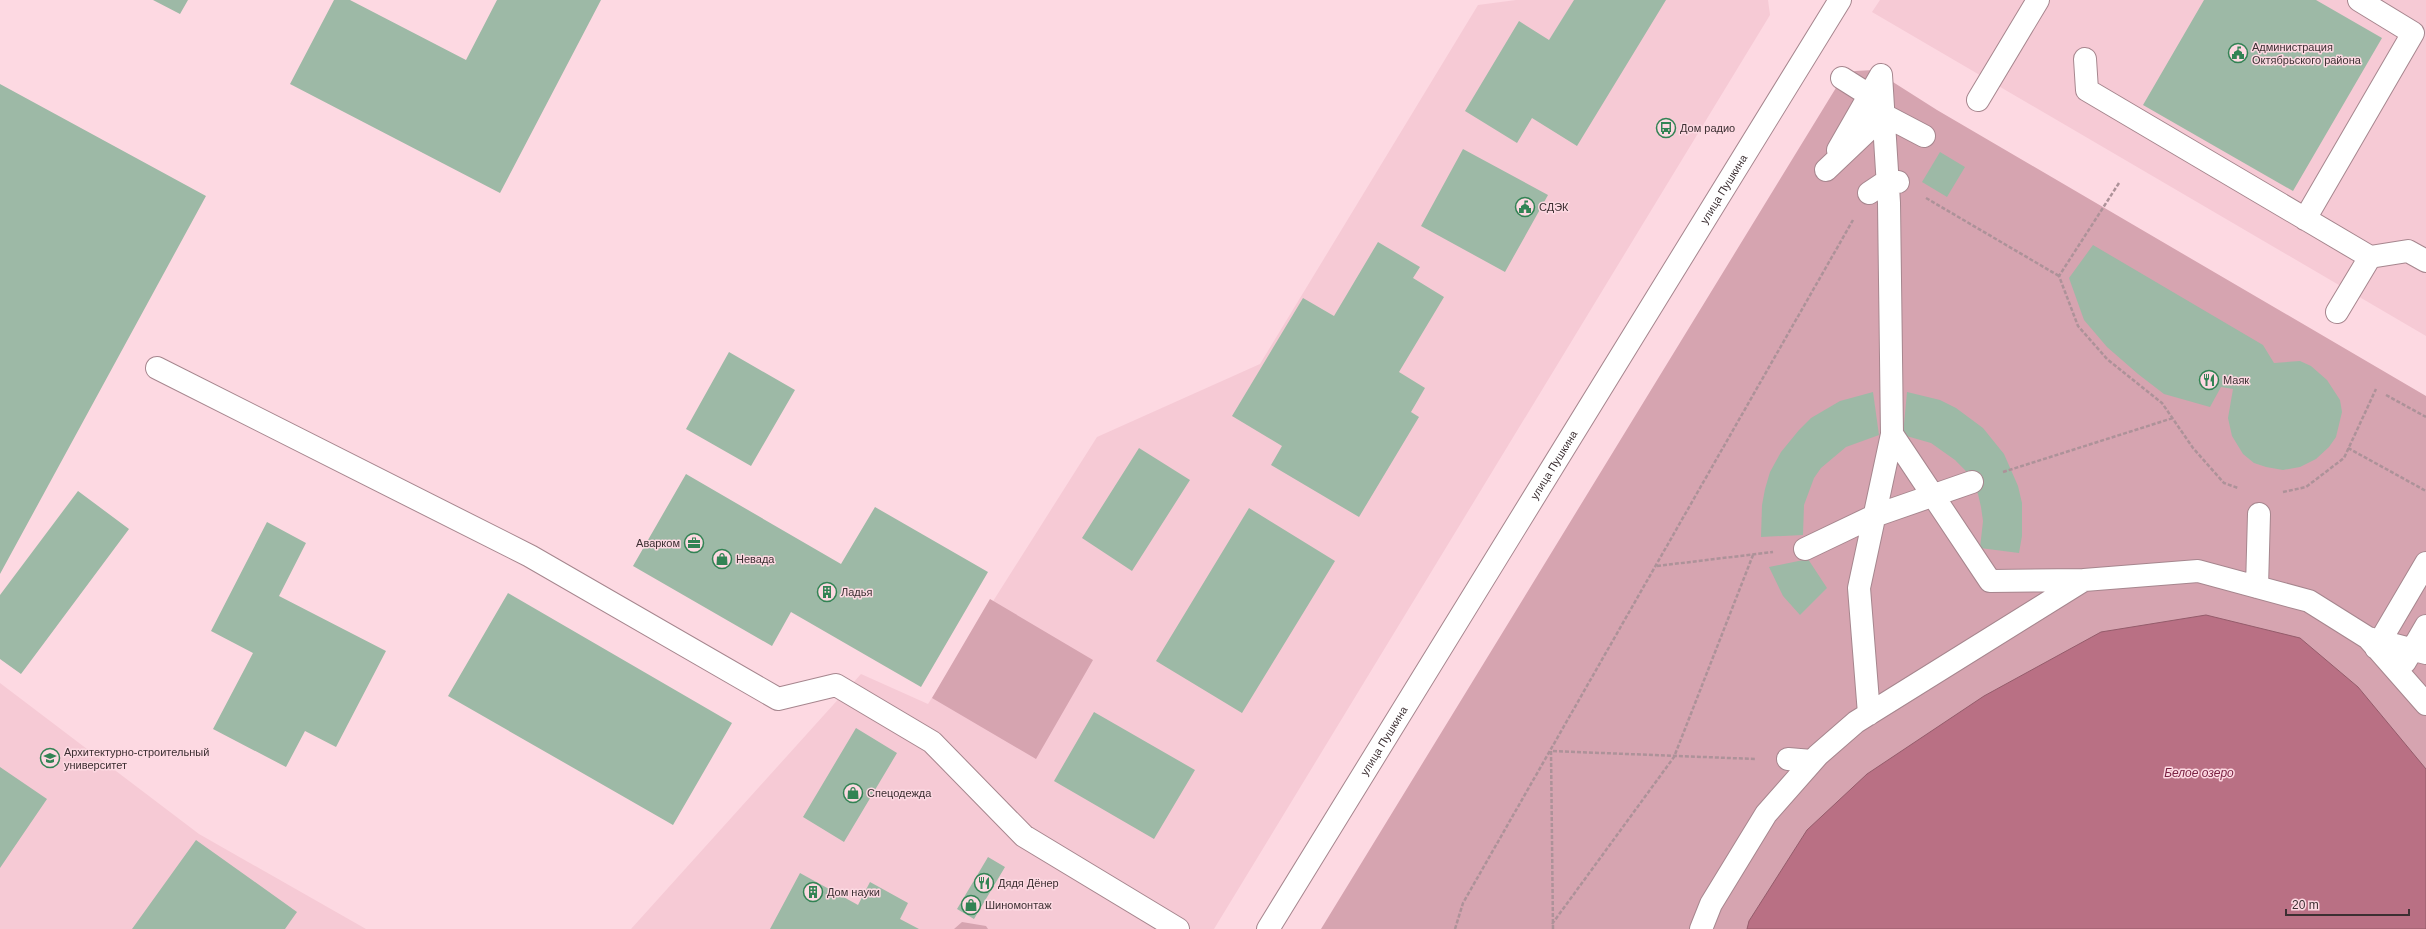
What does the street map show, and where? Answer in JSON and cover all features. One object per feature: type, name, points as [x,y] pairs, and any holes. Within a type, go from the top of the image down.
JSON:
[{"type":"street","points":[[1978,100],[2038,0]]},
{"type":"street","points":[[2305,219],[2413,33],[2358,0]]},
{"type":"street","name":"улица Пушкина","points":[[1268,929],[1834,2]]},
{"type":"street","points":[[2085,59],[2087,90],[2370,257],[2408,251],[2426,261]]},
{"type":"street","points":[[1869,714],[1859,588],[1892,434],[1893,182],[1884,115],[1881,74],[1826,170],[1884,115]]},
{"type":"street","points":[[1842,78],[1869,95]]},
{"type":"street","points":[[1884,115],[1924,136]]},
{"type":"street","points":[[1869,192],[1893,182]]},
{"type":"street","points":[[2337,312],[2370,257]]},
{"type":"street","points":[[157,368],[530,556],[778,699],[836,685],[932,742],[1024,836],[1178,929]]},
{"type":"street","points":[[1892,434],[1990,581],[2084,580],[2198,571],[2309,601],[2375,642],[2419,651]]},
{"type":"street","points":[[1805,549],[1874,516],[1972,482]]},
{"type":"street","points":[[2257,587],[2259,514]]},
{"type":"street","points":[[2375,642],[2426,563]]},
{"type":"street","points":[[1701,929],[1711,904],[1766,814],[1812,761],[1856,722],[2084,580]]},
{"type":"street","points":[[2399,673],[2419,651],[2426,626]]},
{"type":"street","points":[[2375,642],[2426,704]]},
{"type":"street","points":[[1788,759],[1812,761]]},
{"type":"path","points":[[1893,182],[2059,276],[2078,326],[2107,359],[2162,403],[2193,448],[2224,483],[2245,491]]},
{"type":"path","points":[[2059,276],[2119,183]]},
{"type":"path","points":[[1455,929],[1463,903],[1852,223]]},
{"type":"path","points":[[2279,492],[2306,487],[2344,458],[2376,389]]},
{"type":"path","points":[[2386,395],[2426,417]]},
{"type":"path","points":[[1972,482],[2172,418]]},
{"type":"path","points":[[2348,448],[2426,491]]},
{"type":"path","points":[[1656,566],[1805,549]]},
{"type":"path","points":[[1552,924],[1674,757],[1753,555]]},
{"type":"path","points":[[1551,751],[1674,757],[1788,759]]},
{"type":"path","points":[[1551,751],[1553,929]]},
{"type":"shaded area","points":[[1516,0],[1768,0],[1770,15],[1214,929],[631,929],[861,674],[928,704],[1097,437],[1260,364],[1478,5]]},
{"type":"shaded area","points":[[1880,0],[2426,0],[2426,336],[1872,12]]},
{"type":"shaded area","points":[[1874,70],[1937,110],[2426,396],[2426,929],[1321,929],[1842,78],[1855,71]]},
{"type":"shaded area","points":[[990,599],[1093,660],[1036,759],[932,698]]},
{"type":"shaded area","name":"Архитектурно-строительный университет","points":[[0,683],[199,834],[366,929],[0,929]]},
{"type":"shaded area","points":[[962,922],[986,926],[988,929],[954,929]]},
{"type":"water","name":"Белое озеро","points":[[2206,615],[2300,638],[2358,687],[2426,769],[2426,929],[1747,929],[1749,921],[1807,830],[1867,774],[1984,696],[2101,632]]},
{"type":"building","points":[[153,0],[188,0],[180,14]]},
{"type":"building","points":[[334,0],[350,0],[466,60],[497,0],[601,0],[500,193],[290,84]]},
{"type":"building","points":[[1574,0],[1666,0],[1577,146],[1532,118],[1517,143],[1465,111],[1519,21],[1549,40]]},
{"type":"building","points":[[2204,0],[2316,0],[2382,38],[2293,191],[2143,105]]},
{"type":"building","points":[[0,84],[206,196],[0,574]]},
{"type":"building","points":[[1463,149],[1548,195],[1505,272],[1421,226]]},
{"type":"building","points":[[1940,152],[1965,167],[1947,197],[1922,182]]},
{"type":"building","points":[[1378,242],[1420,267],[1413,278],[1444,297],[1399,372],[1425,388],[1411,412],[1419,417],[1359,517],[1271,465],[1282,446],[1232,416],[1303,298],[1334,316]]},
{"type":"building","points":[[2093,245],[2263,345],[2274,363],[2300,361],[2311,366],[2327,380],[2340,400],[2342,412],[2336,437],[2329,447],[2316,459],[2300,467],[2283,470],[2254,463],[2243,454],[2232,436],[2228,418],[2233,389],[2221,387],[2210,407],[2164,394],[2138,374],[2107,347],[2084,320],[2069,278]]},
{"type":"building","points":[[729,352],[795,390],[751,466],[686,429]]},
{"type":"building","points":[[1873,392],[1879,435],[1846,447],[1821,468],[1814,478],[1804,505],[1803,535],[1761,537],[1762,505],[1765,489],[1770,472],[1781,452],[1811,418],[1840,401]]},
{"type":"building","points":[[1907,392],[1940,400],[1956,408],[1983,428],[2004,454],[2018,486],[2022,503],[2022,536],[2019,553],[1980,548],[1983,521],[1981,507],[1978,494],[1965,470],[1955,460],[1931,443],[1903,435]]},
{"type":"building","points":[[1139,448],[1190,480],[1132,571],[1082,538]]},
{"type":"building","name":"Ладья","points":[[686,474],[841,564],[875,507],[988,572],[921,687],[791,612],[772,646],[633,566]]},
{"type":"building","points":[[78,491],[129,529],[21,674],[0,659],[0,595]]},
{"type":"building","points":[[1249,508],[1335,561],[1242,713],[1156,661]]},
{"type":"building","points":[[267,522],[306,543],[279,596],[386,651],[336,747],[305,731],[286,767],[213,729],[253,653],[211,631]]},
{"type":"building","points":[[1808,559],[1827,588],[1800,615],[1783,596],[1769,567]]},
{"type":"building","points":[[508,593],[732,723],[673,825],[448,696]]},
{"type":"building","points":[[1094,712],[1195,770],[1154,839],[1054,781]]},
{"type":"building","points":[[856,728],[897,753],[844,842],[803,817]]},
{"type":"building","points":[[0,767],[47,799],[0,868]]},
{"type":"building","points":[[196,840],[297,912],[285,929],[132,929]]},
{"type":"building","name":"Дядя Дёнер","points":[[988,857],[1005,867],[974,919],[957,909]]},
{"type":"building","name":"Дом науки","points":[[800,873],[858,905],[870,882],[908,903],[900,919],[919,929],[770,929]]},
{"type":"place","name":"Администрация Октябрьского района","points":[[2238,53]]},
{"type":"place","name":"Дом радио","points":[[1666,128]]},
{"type":"place","name":"СДЭК","points":[[1525,207]]},
{"type":"place","name":"Маяк","points":[[2209,380]]},
{"type":"place","name":"Аварком","points":[[694,543]]},
{"type":"place","name":"Невада","points":[[722,559]]},
{"type":"place","name":"Ладья","points":[[827,592]]},
{"type":"place","name":"Архитектурно-строительный университет","points":[[50,758]]},
{"type":"place","name":"Спецодежда","points":[[853,793]]},
{"type":"place","name":"Дядя Дёнер","points":[[984,883]]},
{"type":"place","name":"Дом науки","points":[[813,892]]},
{"type":"place","name":"Шиномонтаж","points":[[971,905]]}]
